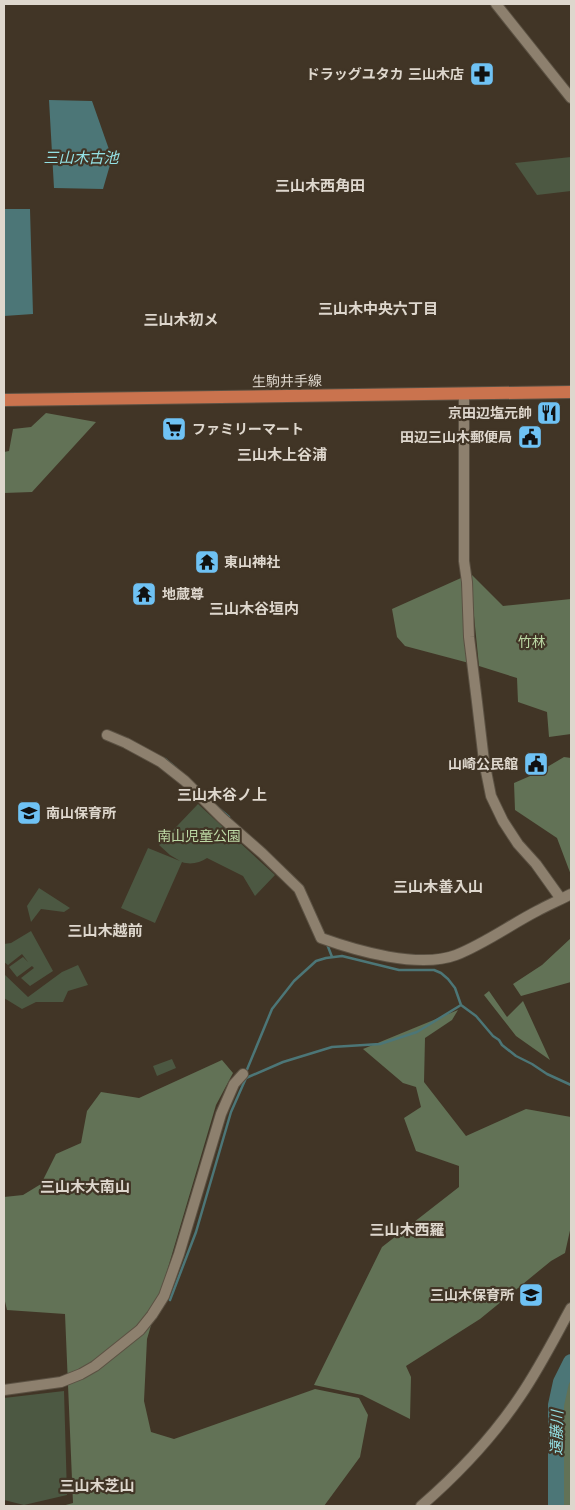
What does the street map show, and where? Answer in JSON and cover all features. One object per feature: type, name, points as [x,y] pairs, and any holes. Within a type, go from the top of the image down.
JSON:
[{"type":"main road","name":"生駒井手線","points":[[4,400],[571,392]]},
{"type":"street","points":[[496,4],[571,98]]},
{"type":"street","points":[[464,393],[464,562],[484,762],[491,796],[503,821],[518,844],[536,864],[561,900]]},
{"type":"street","points":[[107,735],[161,762],[262,853],[299,889],[321,938],[364,952],[414,960],[434,959],[455,955],[537,910],[571,894]]},
{"type":"street","points":[[4,1390],[61,1382],[81,1374],[140,1330],[152,1315],[164,1296],[179,1254],[221,1114],[234,1084],[243,1074]]},
{"type":"street","points":[[421,1506],[442,1488],[497,1428],[522,1394],[571,1308]]},
{"type":"green space","points":[[571,157],[571,191],[537,195],[515,163]]},
{"type":"green space","points":[[46,413],[96,422],[32,492],[4,493],[4,452],[9,451],[13,429],[31,427]]},
{"type":"green space","name":"竹林","points":[[472,575],[503,606],[571,599],[571,734],[549,737],[547,712],[518,702],[517,678],[479,666],[470,576]]},
{"type":"green space","points":[[461,578],[469,663],[405,646],[397,637],[392,609]]},
{"type":"green space","points":[[564,757],[571,758],[571,875],[557,838],[515,810],[514,783],[537,773]]},
{"type":"green space","name":"南山児童公園","points":[[198,804],[275,875],[255,896],[243,876],[207,858],[195,863],[182,862],[155,923],[121,908],[148,848],[180,861],[159,845]]},
{"type":"green space","points":[[39,888],[70,908],[64,912],[41,909],[31,922],[27,906]]},
{"type":"green space","points":[[31,931],[53,971],[30,986],[21,978],[34,968],[32,966],[17,977],[9,967],[23,957],[28,962],[22,954],[8,965],[4,962],[4,944],[11,943]]},
{"type":"green space","points":[[571,938],[571,982],[521,996],[513,984],[542,965]]},
{"type":"green space","points":[[78,965],[88,985],[68,991],[63,1002],[36,1002],[22,1009],[4,998],[4,974],[28,997],[62,972]]},
{"type":"green space","points":[[489,991],[507,1017],[523,1001],[550,1060],[516,1036],[484,995]]},
{"type":"green space","points":[[458,1010],[452,1020],[425,1038],[424,1082],[466,1136],[526,1109],[571,1117],[571,1226],[565,1253],[551,1261],[480,1319],[406,1366],[411,1377],[410,1419],[362,1395],[314,1385],[382,1247],[459,1187],[459,1166],[416,1151],[404,1118],[421,1107],[416,1087],[403,1083],[363,1049]]},
{"type":"green space","points":[[172,1059],[176,1068],[157,1076],[153,1066]]},
{"type":"green space","points":[[222,1060],[233,1073],[216,1105],[147,1339],[144,1401],[151,1432],[174,1439],[315,1389],[359,1398],[368,1415],[360,1457],[324,1506],[62,1506],[73,1503],[65,1314],[7,1310],[4,1297],[4,1197],[23,1195],[41,1184],[56,1154],[81,1143],[87,1111],[101,1092],[139,1098]]},
{"type":"green space","points":[[571,1376],[571,1506],[560,1506],[560,1404],[567,1380]]},
{"type":"green space","points":[[64,1391],[67,1495],[24,1505],[4,1500],[4,1398]]},
{"type":"water","name":"三山木古池","points":[[49,100],[92,101],[112,158],[103,189],[54,188]]},
{"type":"water","points":[[4,209],[30,209],[33,314],[4,316]]},
{"type":"waterway","points":[[165,759],[176,768]]},
{"type":"waterway","points":[[216,806],[229,817]]},
{"type":"waterway","points":[[327,944],[332,957]]},
{"type":"waterway","points":[[246,1072],[272,1009],[294,981],[316,961],[342,956],[399,970],[434,970],[441,973],[455,988],[461,1005],[476,1016],[502,1045],[516,1056],[547,1074],[571,1085]]},
{"type":"waterway","points":[[170,1300],[196,1232],[231,1112],[246,1078],[283,1062],[332,1047],[380,1044],[417,1032],[461,1005]]},
{"type":"waterway","name":"遠藤川","points":[[556,1506],[556,1405],[561,1382],[571,1362]]},
{"type":"place","name":"ドラッグユタカ 三山木店","points":[[482,74]]},
{"type":"place","name":"京田辺塩元帥","points":[[549,413]]},
{"type":"place","name":"ファミリーマート","points":[[174,429]]},
{"type":"place","name":"田辺三山木郵便局","points":[[530,437]]},
{"type":"place","name":"東山神社","points":[[207,562]]},
{"type":"place","name":"地蔵尊","points":[[144,594]]},
{"type":"place","name":"山崎公民館","points":[[536,764]]},
{"type":"place","name":"南山保育所","points":[[29,813]]},
{"type":"place","name":"三山木保育所","points":[[531,1295]]},
{"type":"district","name":"三山木西角田","points":[[320,186]]},
{"type":"district","name":"三山木中央六丁目","points":[[378,309]]},
{"type":"district","name":"三山木初メ","points":[[181,320]]},
{"type":"district","name":"三山木上谷浦","points":[[282,455]]},
{"type":"district","name":"三山木谷垣内","points":[[254,609]]},
{"type":"district","name":"三山木谷ノ上","points":[[222,795]]},
{"type":"district","name":"三山木善入山","points":[[438,887]]},
{"type":"district","name":"三山木越前","points":[[105,931]]},
{"type":"district","name":"三山木大南山","points":[[85,1187]]},
{"type":"district","name":"三山木西羅","points":[[407,1230]]},
{"type":"district","name":"三山木芝山","points":[[97,1486]]}]
